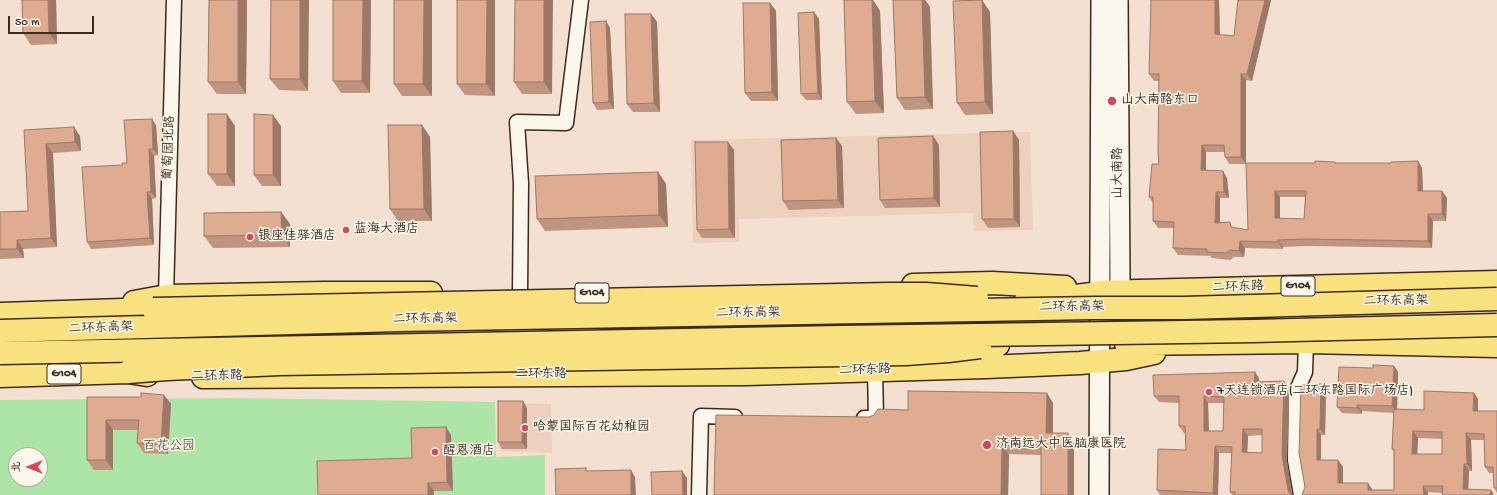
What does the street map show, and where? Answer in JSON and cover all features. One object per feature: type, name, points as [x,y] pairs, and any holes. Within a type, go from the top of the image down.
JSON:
[{"type":"highway","name":"二环东路","points":[[159,303],[179,318],[947,306],[1008,305],[1092,294],[1104,297],[1497,282]]},
{"type":"highway","name":"二环东路","points":[[0,314],[85,311],[159,303],[324,293],[599,293],[992,283],[1092,289],[1104,297]]},
{"type":"highway","name":"二环东路","points":[[947,306],[992,283]]},
{"type":"highway","name":"二环东路","points":[[807,288],[846,307]]},
{"type":"highway","points":[[159,303],[888,294],[1104,297]]},
{"type":"highway","name":"二环东高架","points":[[0,332],[1104,297],[1184,308],[1497,299]]},
{"type":"highway","name":"二环东高架","points":[[0,353],[833,337],[1096,346],[1253,331],[1497,325]]},
{"type":"highway","name":"二环东路","points":[[128,372],[148,360],[951,344],[989,350],[1080,341],[1096,346]]},
{"type":"highway","name":"二环东路","points":[[0,376],[128,372],[175,378],[738,374],[1008,366],[1096,346],[1123,344],[1306,342],[1497,346]]},
{"type":"highway","points":[[128,372],[280,364],[906,354],[948,351],[1096,346]]},
{"type":"highway","name":"二环东路","points":[[989,350],[1008,366]]},
{"type":"highway","name":"二环东路","points":[[954,368],[989,350]]},
{"type":"main road","name":"山大南路","points":[[1099,495],[1096,346],[1104,297],[1101,0]]},
{"type":"main road","name":"山大南路","points":[[1104,297],[1120,279],[1118,0]]},
{"type":"street","name":"葡萄园北路","points":[[159,303],[174,0]]},
{"type":"street","points":[[520,293],[521,183],[517,122],[566,123],[581,0]]},
{"type":"street","points":[[1301,495],[1295,460],[1296,392],[1305,372],[1306,342]]},
{"type":"street","points":[[852,418],[876,418],[875,370]]},
{"type":"street","points":[[699,495],[702,416],[749,417]]},
{"type":"shaded area","points":[[1030,132],[1033,230],[974,231],[973,213],[739,219],[739,242],[693,243],[691,140]]},
{"type":"shaded area","name":"哈蒙国际百花幼稚园","points":[[498,403],[551,404],[552,453],[499,451]]},
{"type":"green space","name":"百花公园","points":[[237,398],[495,402],[496,457],[545,455],[545,495],[0,495],[0,400]]},
{"type":"building","points":[[22,0],[48,0],[49,33],[23,33]]},
{"type":"building","points":[[209,0],[238,0],[238,82],[208,82]]},
{"type":"building","points":[[271,0],[300,0],[300,79],[270,79]]},
{"type":"building","points":[[333,0],[363,0],[362,81],[333,81]]},
{"type":"building","points":[[394,0],[424,0],[423,84],[394,84]]},
{"type":"building","points":[[457,0],[487,0],[486,84],[457,84]]},
{"type":"building","points":[[515,0],[544,0],[544,82],[514,82]]},
{"type":"building","points":[[844,0],[872,0],[875,101],[847,102]]},
{"type":"building","points":[[893,0],[922,0],[925,97],[897,98]]},
{"type":"building","points":[[982,0],[985,102],[957,103],[953,1]]},
{"type":"building","points":[[1151,0],[1215,0],[1215,34],[1234,36],[1238,0],[1265,0],[1247,74],[1241,74],[1241,157],[1225,157],[1224,145],[1202,145],[1201,170],[1223,171],[1224,192],[1216,192],[1215,223],[1230,222],[1231,227],[1248,230],[1246,163],[1315,163],[1315,161],[1335,163],[1391,163],[1418,161],[1418,191],[1442,191],[1442,214],[1428,214],[1428,241],[1304,239],[1278,240],[1278,242],[1240,241],[1239,251],[1230,250],[1226,253],[1207,252],[1207,249],[1173,248],[1174,222],[1153,221],[1153,197],[1149,197],[1152,164],[1159,164],[1159,74],[1149,74]],"holes":[[[1275,191],[1306,191],[1304,219],[1275,218]]]},
{"type":"building","points":[[743,3],[770,3],[772,92],[745,93]]},
{"type":"building","points":[[814,12],[818,93],[801,94],[798,13]]},
{"type":"building","points":[[625,14],[651,14],[654,103],[627,104]]},
{"type":"building","points":[[606,21],[609,102],[593,103],[590,22]]},
{"type":"building","points":[[208,114],[227,114],[227,174],[208,174]]},
{"type":"building","points":[[254,114],[273,115],[273,175],[254,175]]},
{"type":"building","points":[[152,119],[153,149],[149,149],[151,192],[147,192],[150,238],[87,242],[82,167],[123,165],[122,163],[127,163],[124,120]]},
{"type":"building","points":[[388,125],[422,125],[424,209],[390,209]]},
{"type":"building","points":[[74,127],[75,142],[46,144],[51,238],[17,240],[17,249],[0,249],[0,212],[28,211],[24,130]]},
{"type":"building","points":[[1013,131],[1014,219],[982,219],[980,132]]},
{"type":"building","points":[[933,136],[934,198],[880,200],[878,138]]},
{"type":"building","points":[[836,138],[838,200],[783,201],[781,140]]},
{"type":"building","points":[[695,142],[728,142],[729,229],[697,230]]},
{"type":"building","points":[[658,172],[659,215],[537,219],[535,176]]},
{"type":"building","points":[[281,212],[282,235],[204,236],[204,213]]},
{"type":"building","points":[[1373,365],[1394,366],[1392,406],[1357,405],[1357,408],[1337,407],[1339,367],[1373,368]]},
{"type":"building","points":[[1255,372],[1254,382],[1284,381],[1282,455],[1288,490],[1292,495],[1235,495],[1235,492],[1230,492],[1232,447],[1215,446],[1213,493],[1157,490],[1158,449],[1186,450],[1185,426],[1179,426],[1179,396],[1154,396],[1153,375]],"holes":[[[1204,396],[1224,397],[1223,431],[1204,431]],[[1243,429],[1262,429],[1262,453],[1242,452]]]},
{"type":"building","points":[[1321,384],[1320,429],[1317,429],[1317,460],[1338,460],[1338,483],[1368,483],[1368,490],[1394,490],[1394,449],[1392,449],[1394,409],[1424,410],[1424,391],[1474,393],[1473,411],[1497,411],[1497,488],[1494,488],[1493,467],[1485,467],[1484,434],[1466,433],[1467,464],[1464,464],[1463,489],[1491,490],[1490,495],[1442,495],[1443,486],[1423,486],[1424,495],[1302,495],[1305,487],[1299,453],[1301,385]],"holes":[[[1413,431],[1442,432],[1442,454],[1412,454]]]},
{"type":"building","points":[[908,391],[1047,393],[1046,433],[1068,433],[1068,495],[1041,495],[1041,445],[1002,445],[1001,495],[714,495],[716,415],[869,417],[874,415],[878,409],[908,410]]},
{"type":"building","points":[[141,393],[164,395],[161,444],[137,443],[139,420],[106,420],[106,460],[87,460],[87,397],[141,397]]},
{"type":"building","points":[[498,401],[523,401],[522,442],[498,442]]},
{"type":"building","name":"醒恩酒店","points":[[446,427],[447,482],[428,483],[428,495],[318,495],[317,461],[412,458],[411,428]]},
{"type":"building","points":[[586,468],[586,471],[631,470],[631,495],[556,495],[555,469]]},
{"type":"building","points":[[682,471],[683,495],[652,495],[651,472]]},
{"type":"place","name":"山大南路东口","points":[[1112,101]]},
{"type":"place","name":"蓝海大酒店","points":[[346,230]]},
{"type":"place","name":"银座佳驿酒店","points":[[250,237]]},
{"type":"place","name":"7天连锁酒店(二环东路国际广场店)","points":[[1209,392]]},
{"type":"place","name":"哈蒙国际百花幼稚园","points":[[525,428]]},
{"type":"place","name":"济南远大中医脑康医院","points":[[987,445]]},
{"type":"place","name":"醒恩酒店","points":[[435,452]]}]
